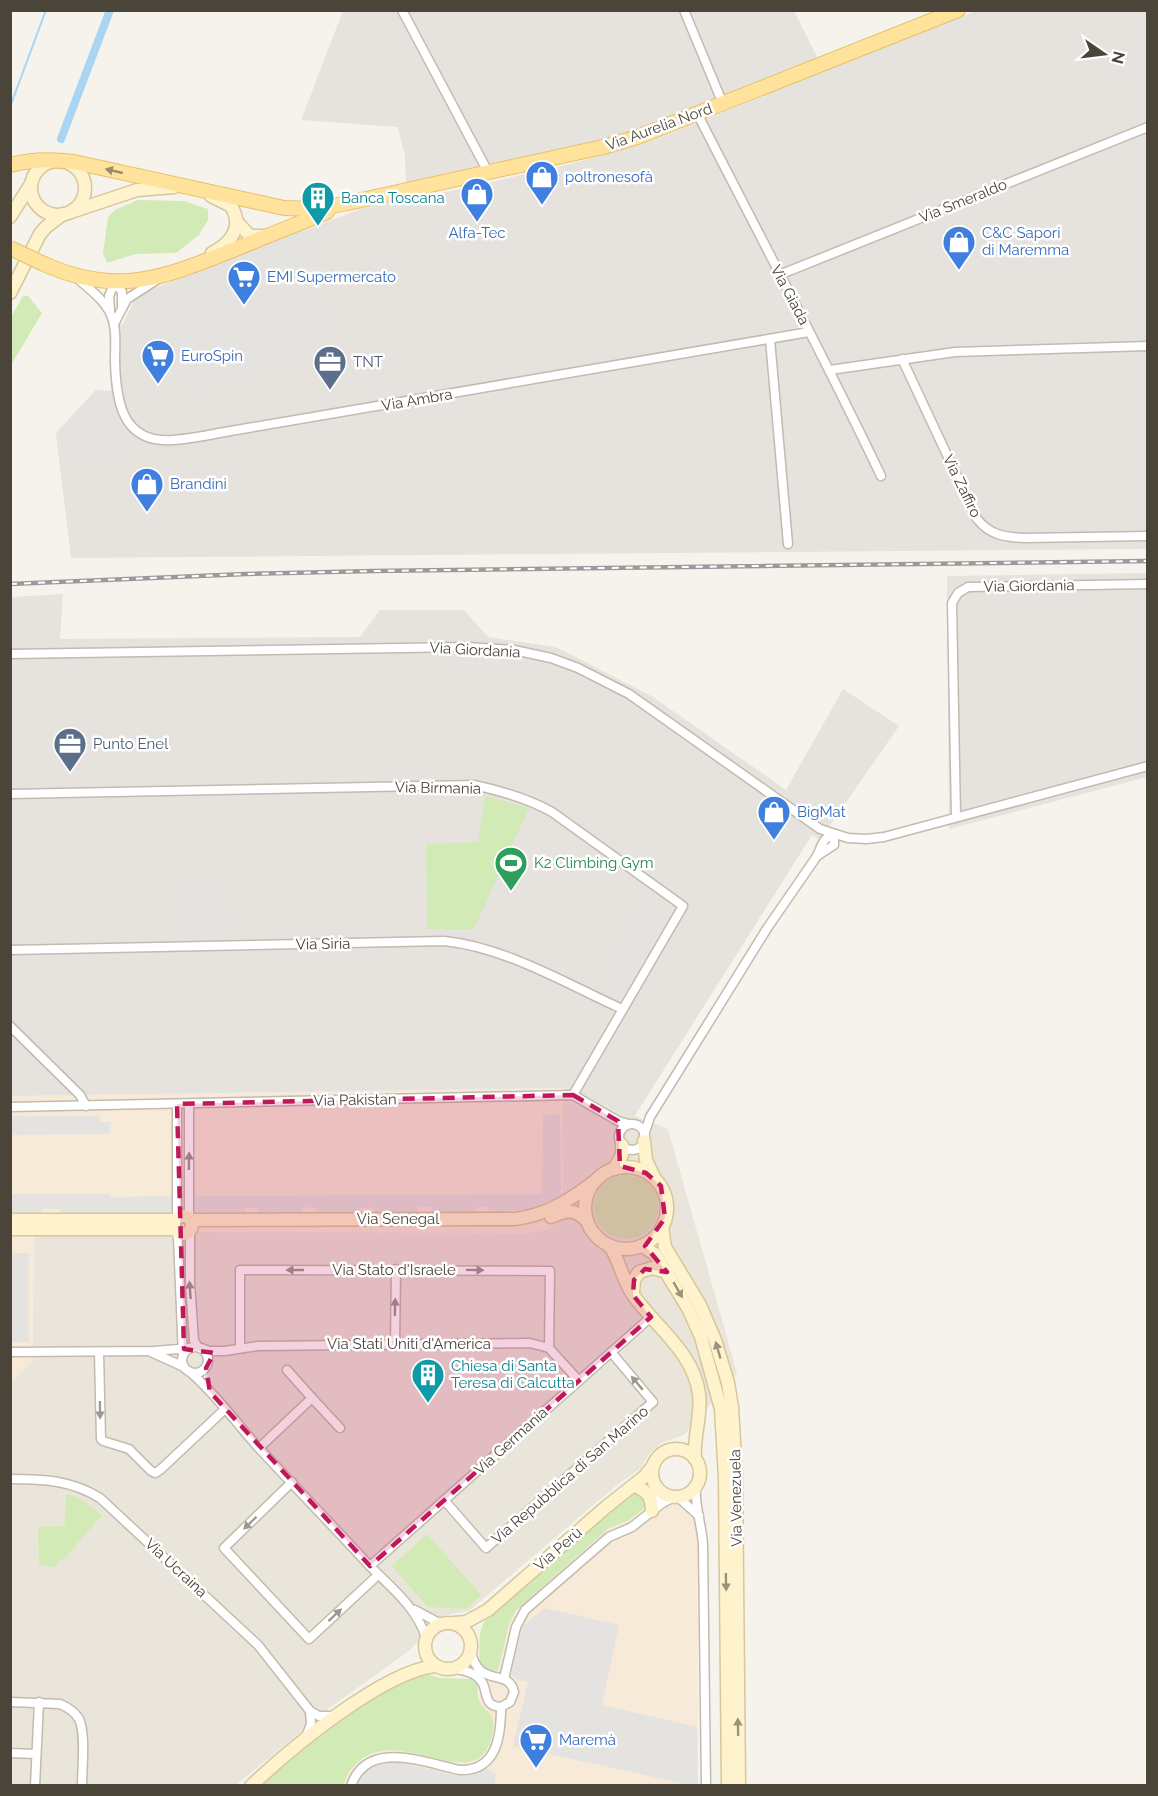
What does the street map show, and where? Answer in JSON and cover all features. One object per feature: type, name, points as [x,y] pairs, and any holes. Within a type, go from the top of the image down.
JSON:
[{"type":"main road","name":"Via Aurelia Nord","points":[[61,160],[254,203],[300,210],[348,203],[603,147],[638,137],[958,10]]},
{"type":"main road","points":[[10,217],[37,171],[42,166],[61,160]]},
{"type":"main road","points":[[10,165],[26,161],[61,160],[74,165],[85,182],[81,202],[46,227],[40,234],[10,292]]},
{"type":"main road","points":[[31,184],[33,198],[42,210],[56,215],[137,190],[172,187],[191,189],[231,206],[237,222],[249,236],[267,236]]},
{"type":"main road","name":"Via Aurelia Nord","points":[[10,248],[74,276],[115,282],[143,280],[191,266],[348,203]]},
{"type":"main road","points":[[191,266],[227,244],[235,233],[237,222]]},
{"type":"main road","name":"Via Venezuela","points":[[644,1138],[645,1155],[667,1203],[662,1227],[665,1247],[700,1305],[715,1340],[728,1383],[732,1407],[736,1477],[739,1785]]},
{"type":"main road","points":[[614,1169],[622,1155],[622,1145]]},
{"type":"main road","points":[[632,1488],[658,1488],[676,1497],[687,1494],[696,1486],[700,1474],[695,1459],[699,1395],[689,1364],[633,1295],[609,1245],[595,1235],[587,1221],[586,1200],[595,1181],[614,1169],[622,1167],[639,1169],[654,1178]]},
{"type":"main road","name":"Via Senegal","points":[[10,1229],[515,1219],[549,1211],[595,1181]]},
{"type":"main road","name":"Via Senegal","points":[[10,1220],[183,1224],[515,1226],[529,1224],[570,1210],[581,1214],[587,1221]]},
{"type":"main road","points":[[622,1272],[623,1257],[657,1234],[662,1227]]},
{"type":"main road","points":[[609,1245],[636,1247]]},
{"type":"main road","name":"Via Venezuela","points":[[636,1247],[655,1254],[689,1310],[701,1337],[721,1409],[725,1477],[728,1785]]},
{"type":"main road","points":[[633,1295],[634,1280],[639,1272],[652,1268],[667,1272]]},
{"type":"main road","name":"Via Perù","points":[[441,1624],[466,1622],[488,1610],[632,1488],[645,1476],[661,1454],[689,1441],[697,1425]]},
{"type":"main road","points":[[675,1449],[686,1452],[695,1459]]},
{"type":"main road","points":[[653,1466],[653,1478],[658,1488]]},
{"type":"main road","points":[[632,1488],[644,1490],[650,1496],[652,1511]]},
{"type":"main road","name":"Via Perù","points":[[454,1669],[465,1662],[477,1626],[488,1610]]},
{"type":"main road","points":[[454,1623],[465,1630],[471,1647]]},
{"type":"main road","points":[[251,1785],[306,1738],[400,1675],[416,1661],[435,1627],[441,1624]]},
{"type":"main road","points":[[425,1642],[427,1657],[435,1666],[441,1669],[454,1669]]},
{"type":"main road","points":[[400,1675],[420,1667],[435,1666]]},
{"type":"street","points":[[402,10],[488,172]]},
{"type":"street","points":[[684,10],[723,104]]},
{"type":"street","name":"Via Giada","points":[[698,115],[830,370],[881,476]]},
{"type":"street","name":"Via Smeraldo","points":[[779,275],[1148,127]]},
{"type":"street","points":[[74,276],[96,294],[110,314],[114,325]]},
{"type":"street","points":[[114,325],[122,307],[131,295],[162,276]]},
{"type":"street","points":[[110,314],[110,296],[115,282]]},
{"type":"street","points":[[115,282],[122,292],[122,307]]},
{"type":"street","name":"Via Ambra","points":[[114,325],[117,392],[127,420],[144,436],[159,440],[173,440],[809,332]]},
{"type":"street","points":[[770,339],[788,544]]},
{"type":"street","points":[[830,370],[955,352],[1148,346]]},
{"type":"street","name":"Via Zaffiro","points":[[902,359],[977,519],[990,532],[1006,537],[1024,538],[1148,536]]},
{"type":"street","name":"Via Giordania","points":[[956,817],[952,603],[958,593],[968,587],[1148,584]]},
{"type":"street","name":"Via Giordania","points":[[10,654],[466,647],[523,652],[551,658],[578,668],[629,694],[820,829],[848,838],[884,837],[1148,766]]},
{"type":"street","name":"Via Birmania","points":[[10,795],[474,786],[533,801],[552,812],[683,906],[573,1095]]},
{"type":"street","points":[[820,829],[823,842]]},
{"type":"street","points":[[650,1117],[626,1125],[619,1137],[622,1145],[628,1149],[636,1149],[644,1138],[650,1117],[759,941],[817,856],[823,842],[829,836],[834,835],[834,845]]},
{"type":"street","points":[[817,856],[840,840],[848,838]]},
{"type":"street","name":"Via Siria","points":[[10,950],[456,942],[497,952],[622,1009]]},
{"type":"street","points":[[10,1026],[80,1095],[86,1106]]},
{"type":"street","points":[[573,1095],[626,1125],[641,1128],[644,1138]]},
{"type":"street","name":"Via Pakistan","points":[[10,1107],[573,1095]]},
{"type":"street","points":[[177,1104],[187,1370]]},
{"type":"street","points":[[188,1349],[194,1341],[183,1224],[189,1104]]},
{"type":"street","points":[[395,1344],[396,1269]]},
{"type":"street","name":"Via Stato d'Israele","points":[[240,1348],[240,1270],[396,1269],[549,1271],[549,1348]]},
{"type":"street","name":"Via Germania","points":[[370,1566],[651,1317]]},
{"type":"street","name":"Via Stati Uniti d'America","points":[[10,1352],[188,1349],[225,1351],[285,1345],[395,1344],[530,1343],[549,1348]]},
{"type":"street","points":[[549,1348],[579,1381]]},
{"type":"street","points":[[188,1349],[207,1355],[205,1375],[210,1392]]},
{"type":"street","name":"Via Stati Uniti d'America","points":[[147,1351],[187,1370]]},
{"type":"street","name":"Via Stati Uniti d'America","points":[[207,1366],[225,1351]]},
{"type":"street","points":[[99,1352],[101,1439],[129,1449],[155,1473],[224,1410]]},
{"type":"street","name":"Via Repubblica di San Marino","points":[[444,1500],[486,1548],[653,1402],[611,1352]]},
{"type":"street","points":[[187,1370],[198,1373],[207,1366]]},
{"type":"street","points":[[187,1370],[206,1385],[224,1410],[378,1575],[413,1610],[441,1624]]},
{"type":"street","points":[[287,1370],[340,1428]]},
{"type":"street","points":[[259,1448],[312,1398]]},
{"type":"street","name":"Via Ucraina","points":[[10,1479],[60,1481],[87,1490],[100,1498],[258,1646],[310,1712]]},
{"type":"street","points":[[292,1482],[224,1548],[309,1639],[378,1575]]},
{"type":"street","points":[[696,1486],[695,1494],[703,1545],[706,1785]]},
{"type":"street","points":[[652,1511],[658,1501],[658,1488]]},
{"type":"street","points":[[504,1678],[516,1627],[525,1610],[609,1537],[632,1527],[652,1511],[676,1497],[699,1516]]},
{"type":"street","points":[[413,1610],[425,1642]]},
{"type":"street","points":[[454,1669],[470,1672],[480,1679],[487,1701],[495,1707],[501,1707],[510,1702],[514,1692],[510,1682],[504,1678],[483,1674],[475,1665],[471,1647]]},
{"type":"street","points":[[10,1701],[60,1704],[67,1707],[78,1718],[82,1728],[82,1785]]},
{"type":"street","points":[[35,1785],[39,1702]]},
{"type":"street","points":[[351,1785],[364,1765],[383,1756],[394,1756],[460,1770],[470,1770],[480,1766],[496,1749],[501,1707]]},
{"type":"street","points":[[306,1738],[311,1724],[310,1712],[325,1717],[337,1716]]},
{"type":"street","points":[[10,1753],[36,1754]]},
{"type":"highlighted area","points":[[573,1095],[618,1121],[620,1166],[646,1173],[661,1186],[665,1218],[645,1246],[667,1272],[645,1269],[634,1280],[633,1295],[651,1317],[370,1566],[210,1392],[206,1368],[214,1353],[184,1349],[177,1104]]},
{"type":"shaded area","points":[[343,11],[794,11],[818,59],[626,136],[406,186],[405,156],[398,127],[301,120]]},
{"type":"shaded area","points":[[976,11],[1147,11],[1147,549],[71,558],[56,433],[96,390],[111,391],[109,326],[123,324],[133,302],[147,291],[361,209],[419,195],[433,195],[436,199],[440,198],[442,193],[566,165],[644,144]]},
{"type":"shaded area","points":[[304,230],[318,265],[292,275],[295,284],[227,310],[234,328],[239,326],[237,318],[290,298],[293,291],[313,283],[326,322],[303,330],[309,346],[230,376],[214,335],[201,341],[217,381],[193,390],[177,349],[144,361],[142,356],[137,358],[126,326],[156,315],[150,298],[200,279],[197,271]]},
{"type":"shaded area","points":[[96,390],[111,392],[115,450],[59,456],[56,433]]},
{"type":"shaded area","points":[[1147,573],[1147,777],[949,829],[947,576]]},
{"type":"shaded area","points":[[63,594],[60,639],[360,637],[380,610],[464,610],[488,637],[556,647],[653,697],[786,790],[843,689],[899,726],[820,840],[812,835],[634,1117],[563,1088],[11,1096],[11,597]]},
{"type":"shaded area","points":[[224,884],[225,933],[177,934],[176,885]]},
{"type":"shaded area","points":[[645,909],[673,924],[636,985],[610,972]]},
{"type":"shaded area","points":[[563,1088],[668,1129],[737,1373],[684,1435],[661,1443],[649,1454],[641,1468],[617,1485],[469,1611],[441,1616],[410,1650],[331,1707],[236,1785],[11,1786],[10,1383],[33,1360],[33,1232],[563,1196]]},
{"type":"shaded area","points":[[563,1088],[563,1196],[569,1216],[547,1230],[530,1233],[34,1232],[33,1360],[11,1383],[11,1096]]},
{"type":"shaded area","points":[[560,1114],[561,1196],[529,1209],[489,1213],[489,1207],[476,1207],[475,1213],[432,1213],[432,1207],[418,1207],[418,1213],[374,1213],[373,1207],[360,1208],[360,1213],[317,1213],[316,1208],[303,1207],[302,1213],[258,1213],[258,1208],[245,1208],[245,1213],[195,1214],[195,1196],[542,1194],[543,1115]]},
{"type":"shaded area","points":[[11,1116],[100,1116],[100,1122],[111,1122],[110,1134],[11,1135]]},
{"type":"shaded area","points":[[10,1194],[171,1196],[171,1213],[60,1214],[60,1209],[42,1209],[41,1214],[11,1214]]},
{"type":"shaded area","points":[[11,1253],[29,1253],[29,1342],[11,1342]]},
{"type":"shaded area","points":[[636,1493],[655,1515],[668,1504],[682,1504],[693,1516],[697,1528],[698,1785],[344,1786],[351,1768],[379,1750],[402,1750],[461,1764],[490,1744],[493,1721],[481,1704],[478,1688],[470,1679],[480,1665],[482,1626]]},
{"type":"shaded area","points":[[544,1608],[619,1625],[602,1705],[697,1727],[698,1785],[513,1746],[528,1682],[511,1675],[522,1627]]},
{"type":"shaded area","points":[[393,1761],[457,1775],[467,1775],[488,1768],[490,1772],[496,1774],[494,1785],[356,1786],[364,1772],[372,1766]]},
{"type":"green space","points":[[138,200],[184,201],[208,209],[208,220],[199,235],[176,253],[136,254],[107,263],[103,253],[108,217],[115,210]]},
{"type":"green space","points":[[23,296],[28,296],[42,313],[11,365],[11,317]]},
{"type":"green space","points":[[485,796],[529,808],[474,929],[427,929],[426,844],[478,842]]},
{"type":"green space","points":[[620,1175],[632,1175],[649,1184],[656,1195],[658,1207],[656,1219],[649,1230],[632,1239],[620,1239],[608,1234],[599,1225],[594,1213],[594,1201],[599,1189],[608,1180]]},
{"type":"green space","points":[[636,1493],[642,1494],[646,1507],[629,1520],[609,1528],[516,1610],[509,1624],[498,1670],[488,1671],[480,1665],[480,1636],[485,1621],[616,1506]]},
{"type":"green space","points":[[66,1494],[79,1498],[102,1515],[65,1558],[58,1561],[56,1568],[39,1564],[38,1527],[65,1526]]},
{"type":"green space","points":[[427,1534],[481,1595],[466,1609],[428,1607],[392,1566]]},
{"type":"green space","points":[[420,1672],[441,1678],[470,1679],[477,1684],[479,1700],[493,1720],[488,1747],[478,1758],[466,1762],[450,1762],[398,1751],[381,1751],[358,1762],[349,1772],[344,1785],[261,1786],[337,1724],[378,1696]]},
{"type":"waterway","points":[[10,107],[46,10]]},
{"type":"waterway","points":[[61,139],[110,10]]},
{"type":"railway","points":[[10,584],[373,571],[1148,561]]},
{"type":"place","name":"poltronesofà","points":[[542,206]]},
{"type":"place","name":"Alfa-Tec","points":[[477,223]]},
{"type":"place","name":"Banca Toscana","points":[[318,227]]},
{"type":"place","name":"C&C Sapori di Maremma","points":[[959,271]]},
{"type":"place","name":"EMI Supermercato","points":[[244,306]]},
{"type":"place","name":"EuroSpin","points":[[158,385]]},
{"type":"place","name":"TNT","points":[[330,391]]},
{"type":"place","name":"Brandini","points":[[147,513]]},
{"type":"place","name":"Punto Enel","points":[[70,773]]},
{"type":"place","name":"BigMat","points":[[774,841]]},
{"type":"place","name":"K2 Climbing Gym","points":[[511,892]]},
{"type":"place","name":"Chiesa di Santa Teresa di Calcutta","points":[[428,1404]]},
{"type":"place","name":"Maremà","points":[[536,1769]]}]
